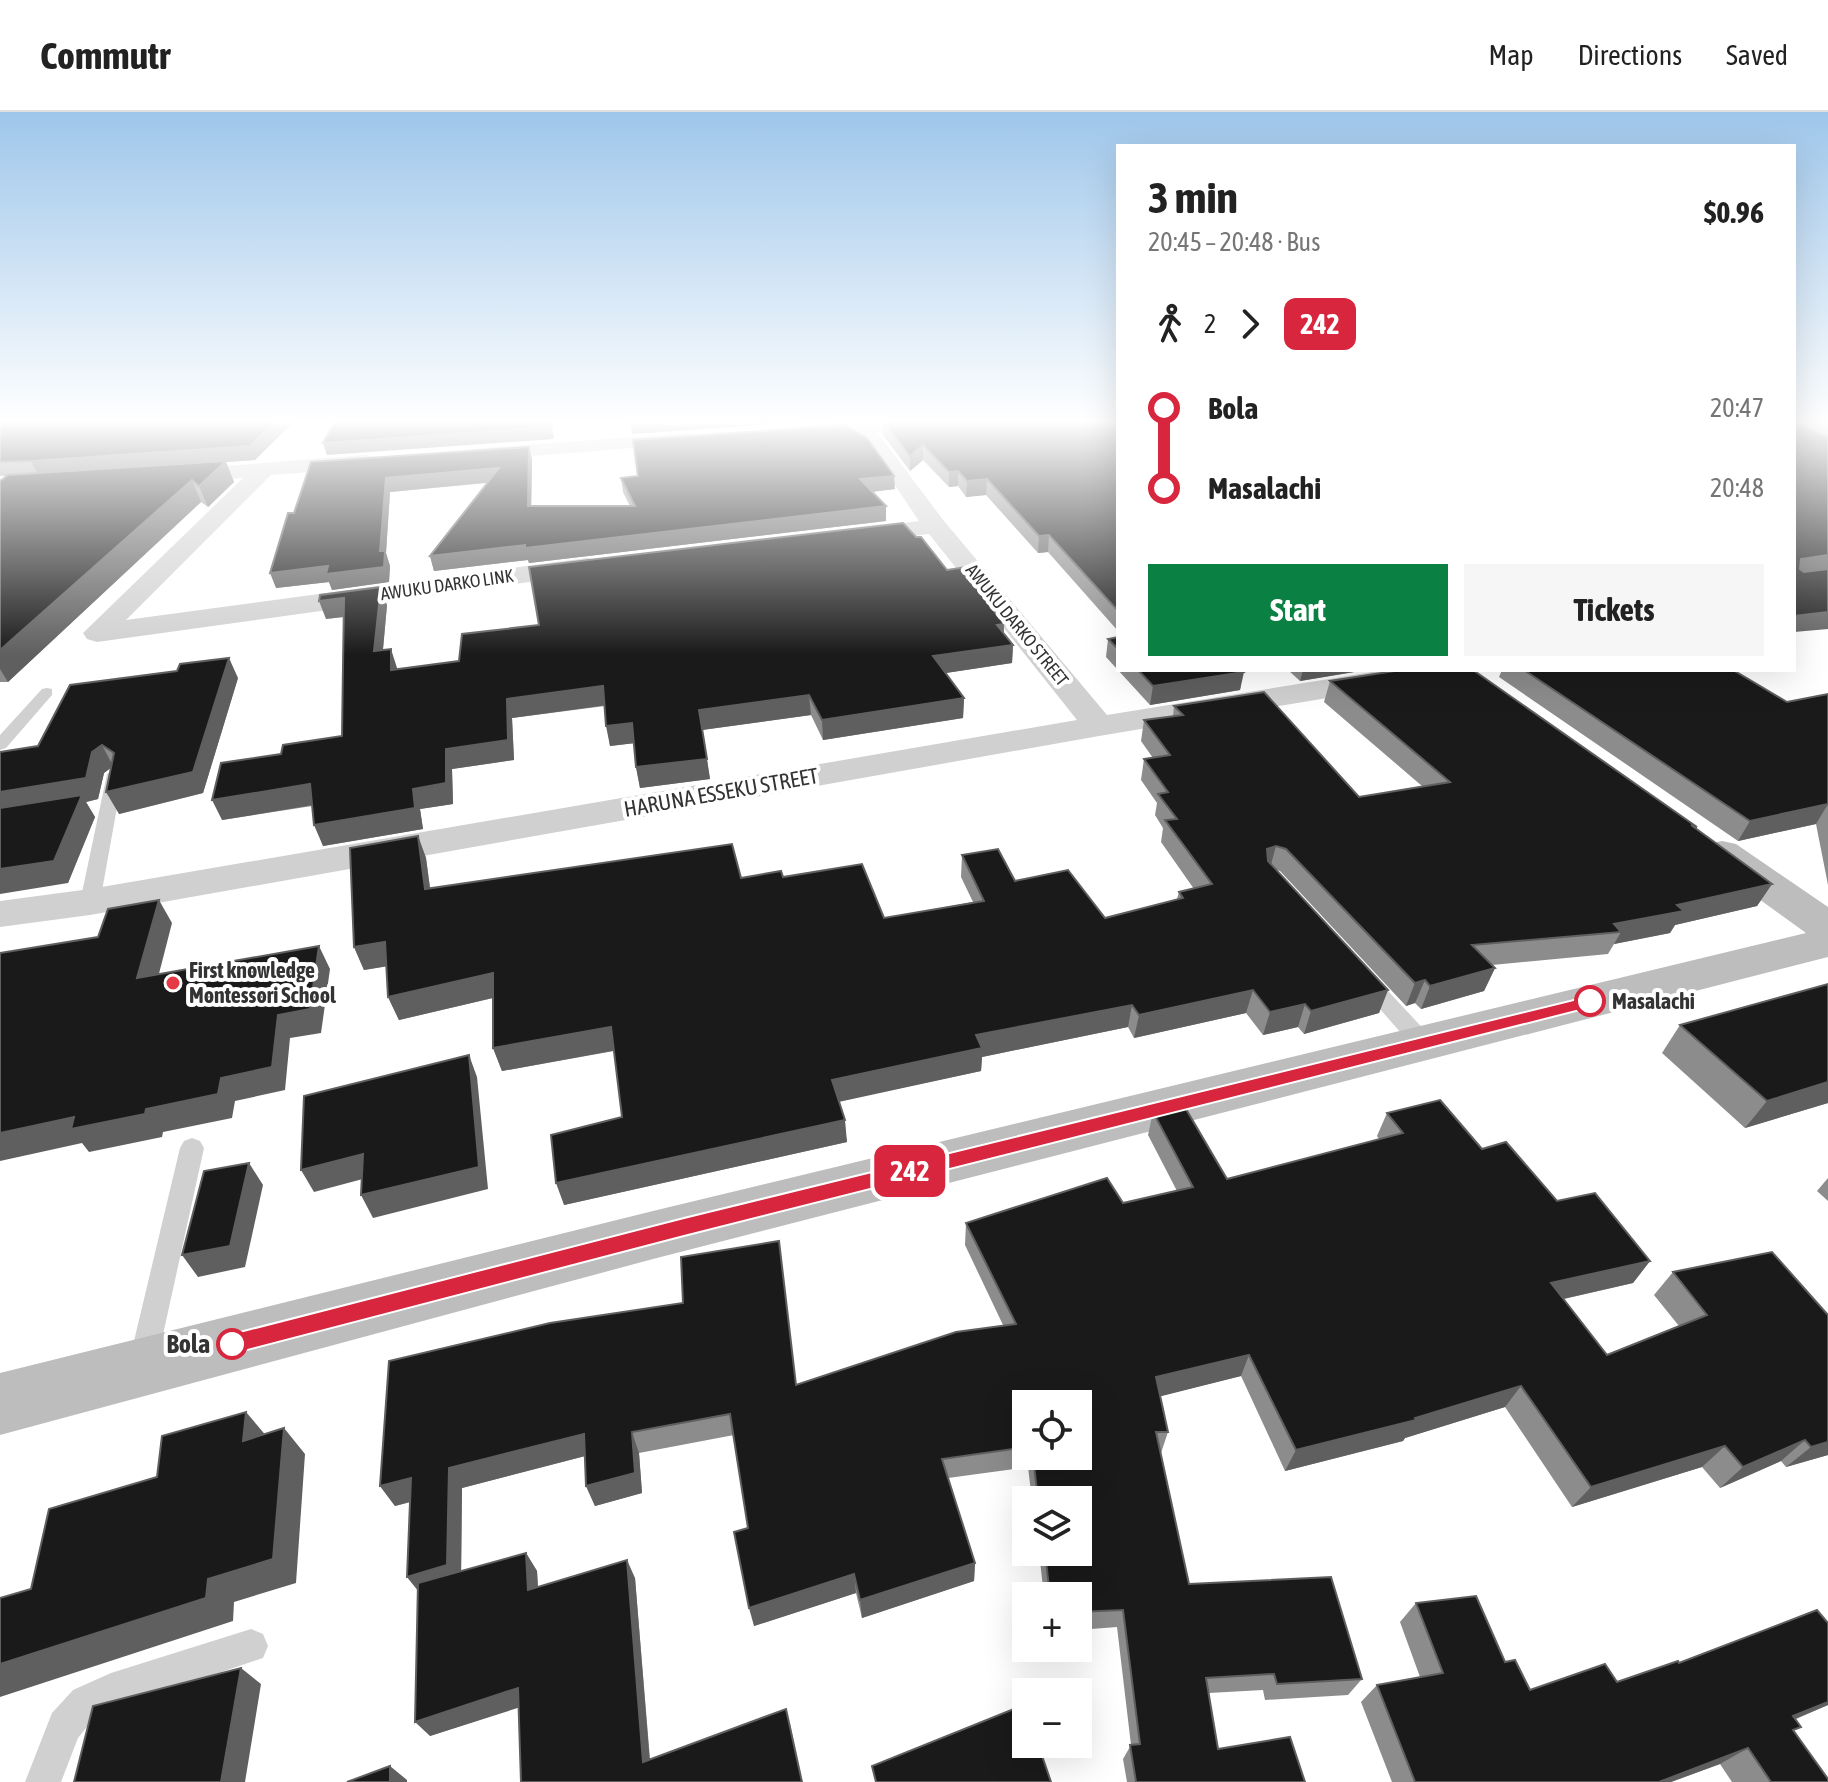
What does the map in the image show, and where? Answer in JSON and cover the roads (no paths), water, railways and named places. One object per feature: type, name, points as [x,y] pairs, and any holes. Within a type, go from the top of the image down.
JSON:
[{"type":"street","name":"AWUKU DARKO LINK","points":[[234,499],[97,633],[620,562]]},
{"type":"street","name":"AWUKU DARKO STREET","points":[[916,499],[1099,726]]},
{"type":"street","points":[[825,539],[935,526]]},
{"type":"street","name":"HARUNA ESSEKU STREET","points":[[0,914],[90,902],[1099,726],[1460,673]]},
{"type":"street","points":[[1698,836],[1828,928]]},
{"type":"street","points":[[0,1404],[684,1227],[1828,942]]},
{"type":"lane","points":[[0,745],[47,692]]},
{"type":"lane","points":[[90,902],[101,808],[115,774]]},
{"type":"lane","points":[[1352,965],[1423,1043]]},
{"type":"lane","points":[[142,1367],[192,1148]]},
{"type":"lane","points":[[43,1782],[65,1726],[85,1702],[111,1690],[251,1646]]},
{"type":"place","name":"First knowledge Montessori School","points":[[173,983]]},
{"type":"place","name":"Masalachi","points":[[1590,1001]]},
{"type":"place","name":"Bola","points":[[232,1344]]}]
